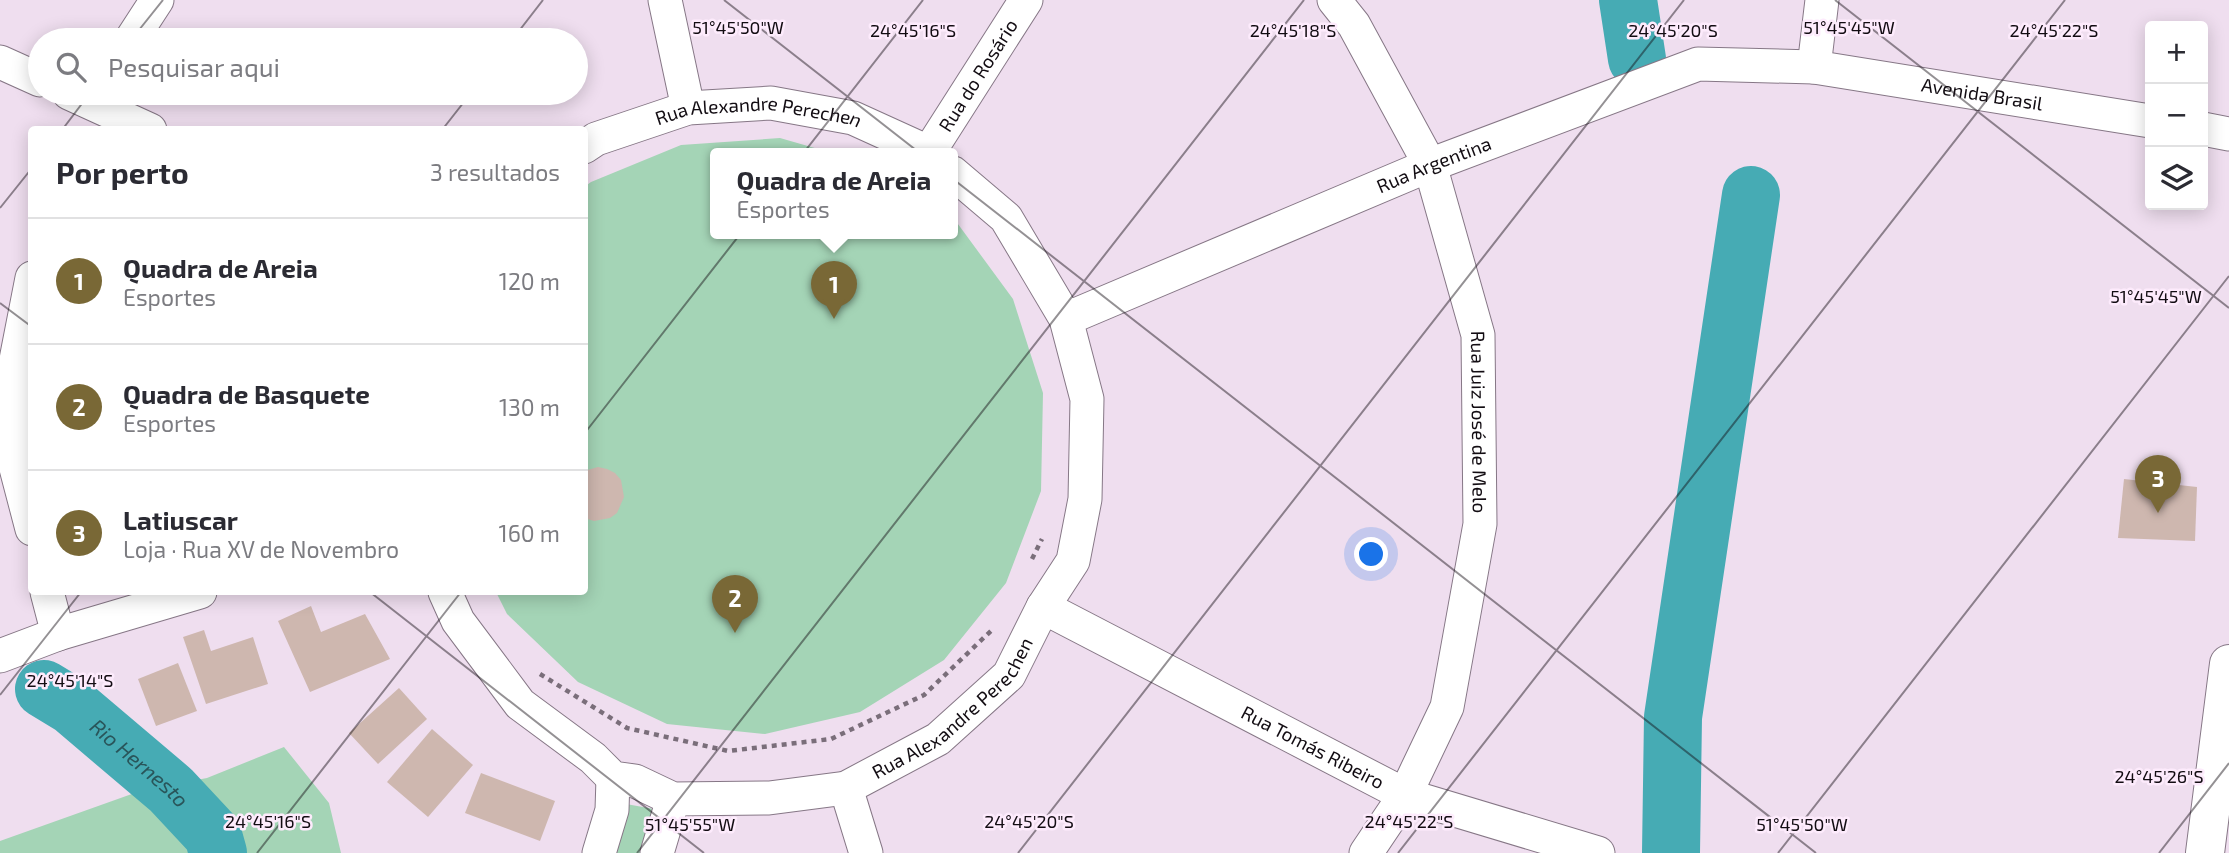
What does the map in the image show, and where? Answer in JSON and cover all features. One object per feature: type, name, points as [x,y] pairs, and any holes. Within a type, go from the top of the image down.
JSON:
[{"type":"street","points":[[139,28],[157,0]]},
{"type":"street","points":[[665,0],[688,108]]},
{"type":"street","name":"Rua do Rosário","points":[[932,148],[1026,0]]},
{"type":"street","name":"Rua Juiz José de Melo","points":[[1334,0],[1354,25],[1430,165],[1478,335],[1480,524],[1447,707],[1405,794],[1366,853]]},
{"type":"street","points":[[1814,67],[1822,0]]},
{"type":"street","points":[[0,62],[28,75]]},
{"type":"street","name":"Rua Argentina","points":[[1066,319],[1430,165],[1699,64],[1814,67]]},
{"type":"street","name":"Avenida Brasil","points":[[1814,67],[2145,120]]},
{"type":"street","name":"Rua Alexandre Perechen","points":[[588,144],[596,139],[688,108],[771,103],[853,118],[920,148]]},
{"type":"street","points":[[88,105],[140,126]]},
{"type":"street","points":[[2208,131],[2229,134]]},
{"type":"street","name":"Rua Alexandre Perechen","points":[[446,595],[458,621],[520,704],[593,758],[613,778],[635,781],[673,799],[769,798],[846,788],[938,738],[1009,675],[1043,607],[1073,561],[1085,499],[1087,399],[1066,319],[1006,218],[958,177]]},
{"type":"street","points":[[28,298],[16,360],[16,468],[28,514]]},
{"type":"street","points":[[48,595],[58,634]]},
{"type":"street","points":[[9,654],[58,634],[191,595]]},
{"type":"street","name":"Rua Tomás Ribeiro","points":[[1043,607],[1405,794],[1598,853]]},
{"type":"street","points":[[2205,853],[2229,664]]},
{"type":"street","points":[[599,853],[612,810],[613,778]]},
{"type":"street","points":[[846,788],[866,853]]},
{"type":"street","points":[[657,853],[673,799]]},
{"type":"path","points":[[1028,565],[1046,531]]},
{"type":"path","points":[[531,664],[540,674],[627,728],[728,751],[831,739],[842,734],[924,695],[999,623]]},
{"type":"green space","points":[[780,138],[815,148],[710,148],[710,239],[958,239],[958,224],[1013,299],[1043,393],[1041,491],[1006,583],[944,660],[860,712],[765,734],[667,724],[578,682],[507,614],[498,595],[588,595],[588,184],[681,145]]},
{"type":"green space","points":[[284,747],[329,803],[341,853],[0,853],[0,841],[143,790],[207,778]]},
{"type":"green space","points":[[626,804],[654,809],[640,853],[611,853]]},
{"type":"building","points":[[598,467],[607,469],[621,480],[624,497],[617,513],[610,518],[594,521],[588,519],[588,470]]},
{"type":"building","points":[[2124,479],[2197,487],[2195,541],[2118,538]]},
{"type":"building","points":[[311,606],[321,632],[365,614],[390,659],[310,692],[278,621]]},
{"type":"building","points":[[204,630],[211,651],[253,637],[268,684],[206,704],[183,637]]},
{"type":"building","points":[[178,663],[197,711],[156,726],[138,679]]},
{"type":"building","points":[[399,688],[427,719],[378,764],[349,733]]},
{"type":"building","points":[[432,729],[473,765],[428,817],[387,782]]},
{"type":"building","points":[[481,773],[555,801],[540,841],[465,813]]},
{"type":"waterway","points":[[1628,0],[1637,59]]},
{"type":"waterway","points":[[1671,853],[1673,717],[1751,195]]},
{"type":"waterway","name":"Rio Hernesto","points":[[44,689],[72,706],[171,790],[213,835],[218,853]]},
{"type":"place","name":"Quadra de Areia","points":[[834,319]]},
{"type":"place","name":"Latiuscar","points":[[2158,513]]},
{"type":"place","name":"Quadra de Basquete","points":[[735,633]]}]
